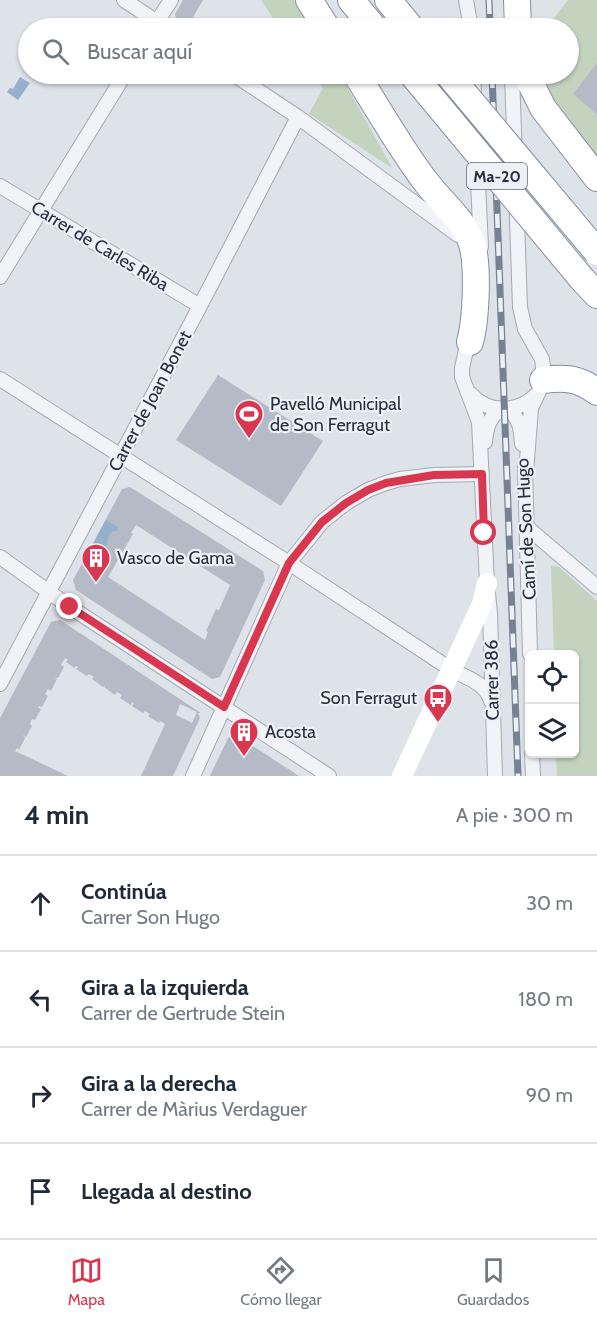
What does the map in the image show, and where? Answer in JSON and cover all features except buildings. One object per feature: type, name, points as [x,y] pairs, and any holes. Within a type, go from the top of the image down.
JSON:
[{"type":"highway","points":[[309,0],[321,18]]},
{"type":"highway","points":[[351,0],[366,18]]},
{"type":"highway","points":[[517,0],[518,18]]},
{"type":"highway","points":[[362,84],[419,172],[463,227],[471,242],[475,314],[470,342]]},
{"type":"highway","name":"Ma-20","points":[[420,84],[590,287]]},
{"type":"highway","name":"Ma-20","points":[[456,84],[597,252]]},
{"type":"highway","points":[[531,84],[543,108],[597,178]]},
{"type":"highway","points":[[540,387],[573,378],[587,384],[597,392]]},
{"type":"street","points":[[124,0],[148,18]]},
{"type":"street","points":[[163,18],[171,0]]},
{"type":"street","points":[[465,0],[469,18]]},
{"type":"street","points":[[511,18],[512,0]]},
{"type":"street","points":[[0,277],[119,84]]},
{"type":"street","points":[[248,84],[297,117],[458,235]]},
{"type":"street","points":[[473,84],[482,303],[477,326],[463,359],[462,368],[466,387],[479,422],[482,474]]},
{"type":"street","points":[[512,84],[520,308],[525,329],[542,359],[540,387],[531,408],[526,473]]},
{"type":"street","name":"Carrer de Joan Bonet","points":[[0,684],[297,117]]},
{"type":"street","name":"Carrer de Carles Riba","points":[[0,186],[200,306]]},
{"type":"street","points":[[0,380],[289,563],[452,670],[483,687],[489,694],[493,708]]},
{"type":"street","points":[[466,387],[476,401],[504,409]]},
{"type":"street","points":[[482,474],[487,429],[494,414],[504,409],[523,405],[540,387]]},
{"type":"street","name":"Camí de Son Hugo","points":[[504,409],[516,416],[519,424],[526,473],[530,650]]},
{"type":"street","points":[[193,776],[289,563],[322,522],[346,503],[386,483],[416,476],[482,474]]},
{"type":"street","name":"Carrer 386","points":[[482,474],[490,613],[495,776]]},
{"type":"street","points":[[528,528],[597,587]]},
{"type":"street","points":[[0,557],[329,776]]},
{"type":"street","points":[[402,776],[482,604],[487,583]]},
{"type":"street","points":[[532,758],[532,776]]},
{"type":"green space","points":[[261,0],[294,0],[306,18],[273,18]]},
{"type":"green space","points":[[568,0],[597,0],[597,162],[564,123],[547,84],[579,84],[579,18],[554,18]]},
{"type":"green space","points":[[320,84],[346,84],[392,168],[309,114],[323,88]]},
{"type":"green space","points":[[551,566],[559,567],[597,601],[597,776],[557,776],[556,758],[579,758],[579,650],[554,650]]},
{"type":"water","points":[[18,80],[18,84],[29,84],[18,100],[7,92],[10,88],[13,89]]},
{"type":"water","points":[[106,519],[117,526],[117,531],[109,536],[105,560],[89,551]]},
{"type":"railway","points":[[489,0],[490,18]]},
{"type":"railway","points":[[492,84],[518,776]]},
{"type":"place","name":"Pavelló Municipal de Son Ferragut","points":[[249,440]]},
{"type":"place","name":"Vasco de Gama","points":[[96,584]]},
{"type":"place","name":"Son Ferragut","points":[[438,724]]},
{"type":"place","name":"Acosta","points":[[244,758]]},
{"type":"route","points":[[70,607],[224,707],[289,563],[322,522],[346,503],[368,490],[400,479],[416,476],[482,474],[484,533]]}]
